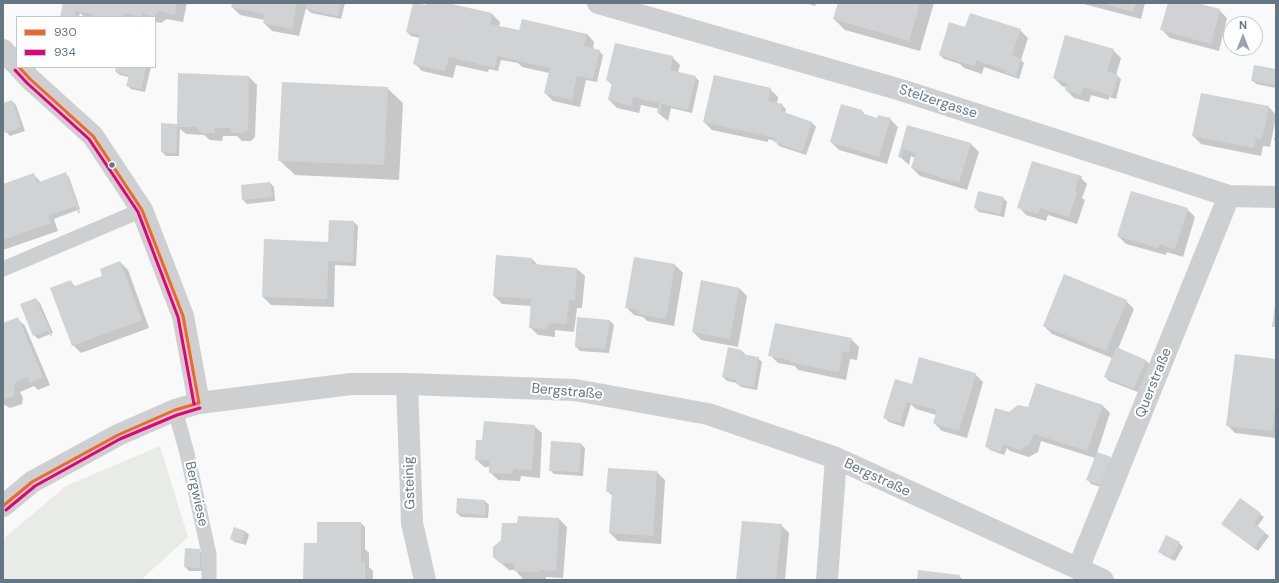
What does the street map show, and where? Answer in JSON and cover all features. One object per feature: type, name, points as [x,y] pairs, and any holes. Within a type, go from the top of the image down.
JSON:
[{"type":"street","name":"Stelzergasse","points":[[598,3],[902,90],[1230,196],[1276,197]]},
{"type":"street","points":[[3,50],[16,64]]},
{"type":"street","points":[[20,68],[93,136],[142,210],[183,316],[199,404]]},
{"type":"street","name":"Querstraße","points":[[1078,569],[1230,196]]},
{"type":"street","name":"Bergstraße","points":[[3,506],[32,482],[118,435],[175,410],[199,404],[351,384],[407,384],[581,391],[708,414],[836,458],[1103,580]]},
{"type":"street","name":"Gsteinig","points":[[407,384],[412,523],[425,580]]},
{"type":"street","points":[[827,580],[836,458]]},
{"type":"lane","points":[[3,269],[142,210]]},
{"type":"lane","name":"Bergwiese","points":[[175,410],[187,453],[209,554],[209,580]]},
{"type":"shaded area","points":[[160,446],[188,537],[141,580],[3,580],[3,539],[66,486]]},
{"type":"building","points":[[63,3],[177,3],[175,15],[159,11],[153,16],[142,14],[142,16],[138,16],[125,13],[122,16],[94,16],[93,14],[76,11],[75,16],[60,16]]},
{"type":"building","points":[[232,3],[297,3],[292,29],[263,23],[265,14],[231,7]]},
{"type":"building","points":[[307,3],[340,3],[338,16],[306,9]]},
{"type":"building","points":[[413,3],[426,5],[427,3],[447,3],[492,13],[490,24],[519,30],[522,19],[587,34],[584,46],[600,50],[593,79],[577,76],[572,100],[544,93],[550,68],[497,56],[495,68],[449,57],[445,71],[413,64],[420,35],[406,32]]},
{"type":"building","points":[[838,3],[920,3],[909,41],[833,19]]},
{"type":"building","points":[[1101,3],[1136,3],[1133,12]]},
{"type":"building","points":[[1168,3],[1197,3],[1220,9],[1211,44],[1160,30]]},
{"type":"building","points":[[970,13],[1021,29],[1012,55],[1021,59],[1016,76],[1008,73],[1007,75],[1005,74],[1006,70],[976,60],[974,66],[939,55],[949,22],[965,27]]},
{"type":"building","points":[[1065,35],[1114,49],[1107,71],[1118,75],[1112,96],[1083,87],[1081,95],[1065,90],[1067,83],[1053,78]]},
{"type":"building","points":[[615,43],[673,56],[670,70],[696,76],[688,110],[662,104],[660,113],[657,113],[659,103],[633,97],[631,106],[608,100],[612,82],[606,80]]},
{"type":"building","points":[[1254,65],[1276,69],[1276,85],[1251,81]]},
{"type":"building","points":[[116,68],[146,68],[141,89],[126,86],[129,75],[115,72]]},
{"type":"building","points":[[178,73],[249,76],[248,129],[243,133],[233,133],[230,128],[215,128],[215,133],[201,133],[196,127],[177,127],[176,153],[161,152],[161,123],[177,124]]},
{"type":"building","points":[[714,75],[771,88],[768,101],[783,104],[781,111],[812,122],[802,152],[774,142],[775,138],[703,122]]},
{"type":"building","points":[[282,82],[388,87],[384,165],[278,161]]},
{"type":"building","points":[[1201,93],[1269,106],[1262,139],[1256,138],[1254,148],[1192,136]]},
{"type":"building","points":[[12,100],[21,127],[5,133],[3,127],[3,103]]},
{"type":"building","points":[[841,104],[862,110],[861,113],[877,118],[878,115],[891,118],[879,157],[830,142]]},
{"type":"building","points":[[907,125],[971,143],[959,183],[911,168],[916,153],[903,149],[901,158],[898,157]]},
{"type":"building","points":[[1032,161],[1082,176],[1082,178],[1079,177],[1075,191],[1077,192],[1069,217],[1040,208],[1038,214],[1017,208]]},
{"type":"building","points":[[66,172],[80,213],[78,213],[76,206],[48,215],[51,223],[3,240],[3,184],[34,173],[37,183]]},
{"type":"building","points":[[270,182],[272,197],[242,200],[241,185]]},
{"type":"building","points":[[978,191],[1004,197],[1000,214],[974,208]]},
{"type":"building","points":[[1131,191],[1188,208],[1175,249],[1159,244],[1158,248],[1117,236]]},
{"type":"building","points":[[329,220],[354,221],[353,262],[328,261],[327,299],[262,297],[264,239],[328,242]]},
{"type":"building","points":[[496,255],[532,258],[532,264],[577,268],[575,301],[569,300],[567,324],[548,323],[547,329],[529,328],[531,299],[493,296]]},
{"type":"building","points":[[634,257],[675,264],[666,319],[638,314],[639,310],[625,308]]},
{"type":"building","points":[[120,261],[142,320],[72,346],[50,288],[71,280],[73,287],[102,276],[100,269]]},
{"type":"building","points":[[1064,274],[1127,300],[1106,351],[1043,326]]},
{"type":"building","points":[[701,280],[739,288],[730,339],[692,332]]},
{"type":"building","points":[[36,298],[52,336],[51,337],[48,330],[33,336],[20,304]]},
{"type":"building","points":[[1275,304],[1276,327],[1272,327]]},
{"type":"building","points":[[18,317],[43,377],[30,383],[27,377],[13,384],[15,389],[14,396],[3,400],[3,323]]},
{"type":"building","points":[[577,317],[610,320],[605,349],[575,347]]},
{"type":"building","points":[[775,323],[852,338],[849,352],[843,351],[839,372],[789,362],[790,360],[768,356]]},
{"type":"building","points":[[728,347],[742,350],[741,354],[759,357],[754,387],[736,384],[737,380],[722,377]]},
{"type":"building","points":[[1116,347],[1146,360],[1134,389],[1104,377]]},
{"type":"building","points":[[1235,354],[1276,359],[1276,400],[1272,431],[1226,426]]},
{"type":"building","points":[[919,357],[976,373],[959,431],[933,423],[937,410],[907,402],[900,423],[883,418],[895,379],[912,384]]},
{"type":"building","points":[[1036,383],[1103,405],[1087,451],[1034,434],[1030,444],[1020,450],[1003,444],[1000,452],[985,447],[995,408],[1009,412],[1018,405],[1028,407]]},
{"type":"building","points":[[484,421],[535,425],[532,470],[513,469],[513,474],[489,473],[489,460],[475,460],[476,440],[482,440]]},
{"type":"building","points":[[551,441],[581,443],[579,472],[549,471]]},
{"type":"building","points":[[1097,452],[1111,457],[1100,485],[1086,480]]},
{"type":"building","points":[[608,468],[657,471],[653,536],[609,533],[612,492],[606,492]]},
{"type":"building","points":[[457,498],[485,500],[485,515],[456,513]]},
{"type":"building","points":[[1240,498],[1261,513],[1254,523],[1265,532],[1254,548],[1221,524]]},
{"type":"building","points":[[518,516],[559,518],[556,571],[514,571],[514,563],[500,563],[493,557],[493,547],[501,540],[502,523],[517,523]]},
{"type":"building","points":[[742,521],[782,524],[776,580],[736,580]]},
{"type":"building","points":[[317,522],[361,522],[361,562],[365,562],[365,579],[303,580],[304,543],[317,543]]},
{"type":"building","points":[[234,527],[245,531],[242,542],[230,539]]},
{"type":"building","points":[[1166,535],[1180,542],[1171,558],[1158,552]]},
{"type":"building","points":[[185,548],[200,549],[200,568],[184,567]]},
{"type":"building","points":[[918,570],[960,575],[959,580],[917,580]]},
{"type":"transit line","name":"930","points":[[20,68],[93,136],[142,210],[183,316],[199,403]]},
{"type":"transit line","name":"934","points":[[15,70],[27,83],[89,139],[138,212],[178,317],[194,404]]},
{"type":"transit line","name":"930","points":[[3,506],[32,482],[118,435],[175,410],[199,403]]},
{"type":"transit line","name":"934","points":[[6,510],[35,486],[120,439],[177,415],[200,408]]}]
